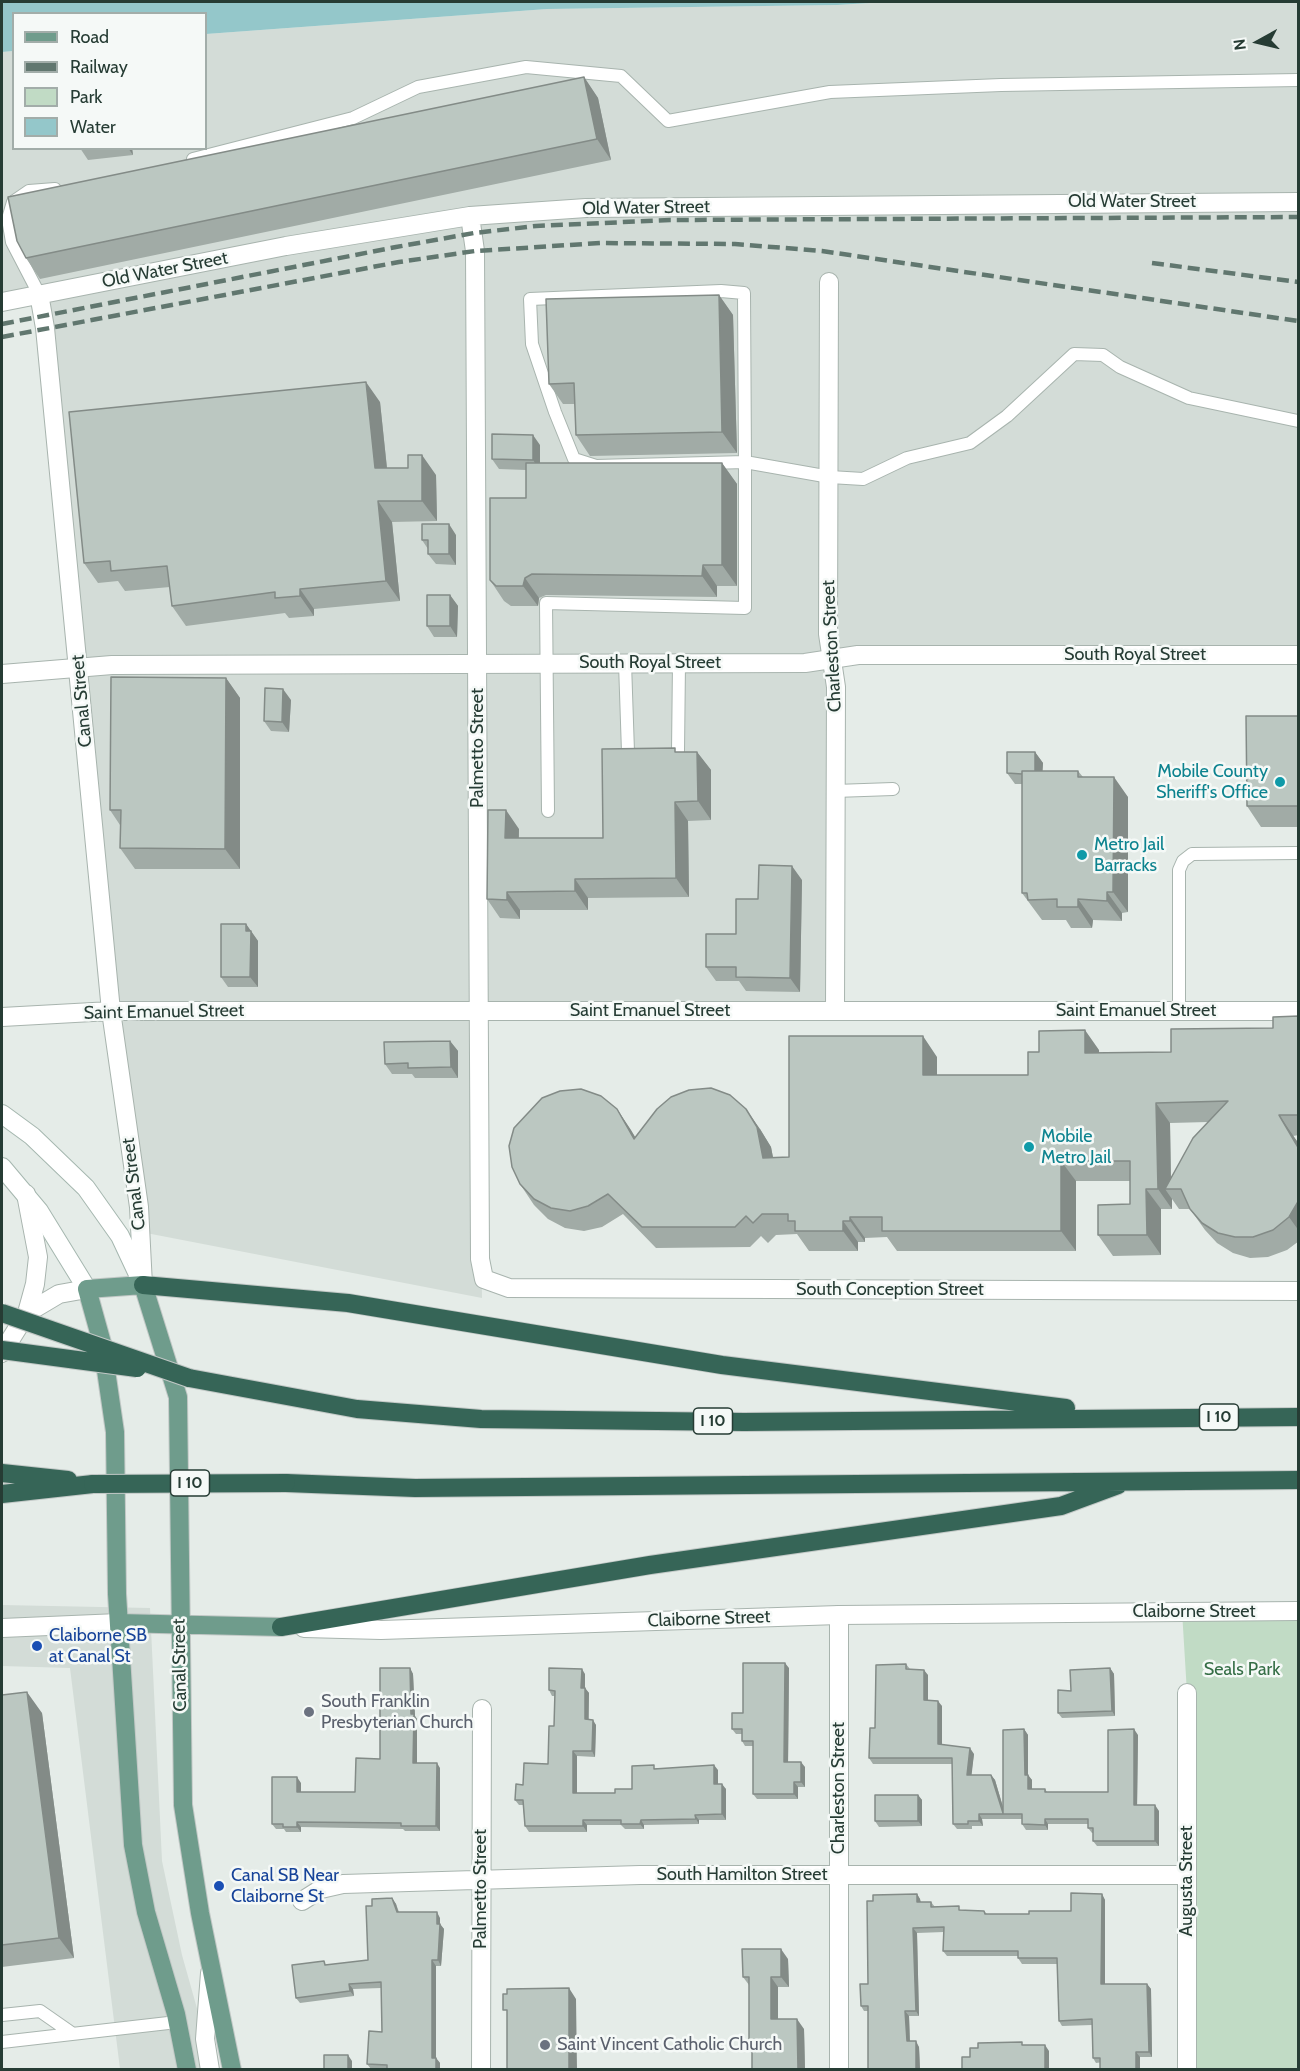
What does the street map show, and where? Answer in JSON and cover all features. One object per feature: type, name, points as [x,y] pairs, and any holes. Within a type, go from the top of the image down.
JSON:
[{"type":"highway","points":[[143,1285],[348,1304],[722,1365],[1139,1417]]},
{"type":"highway","points":[[2,1313],[189,1378]]},
{"type":"highway","name":"I 10","points":[[2,1351],[117,1365],[357,1409],[481,1419],[744,1422],[1299,1417]]},
{"type":"highway","points":[[2,1473],[93,1484]]},
{"type":"highway","points":[[281,1627],[650,1565],[1061,1506],[1130,1480]]},
{"type":"highway","name":"I 10","points":[[2,1494],[93,1484],[286,1483],[415,1488],[1299,1480]]},
{"type":"main road","points":[[143,1285],[87,1289],[102,1342],[113,1409],[119,1623],[133,1845],[146,1912],[177,2022],[187,2070]]},
{"type":"main road","name":"Canal Street","points":[[143,1285],[178,1397],[179,1626],[183,1805],[210,1965],[232,2070]]},
{"type":"main road","name":"Claiborne Street","points":[[119,1623],[281,1627]]},
{"type":"street","name":"Old Water Street","points":[[2,302],[286,246],[470,216],[586,208],[1299,202]]},
{"type":"street","name":"Palmetto Street","points":[[470,216],[476,251],[480,1258],[484,1279]]},
{"type":"street","name":"Charleston Street","points":[[829,282],[828,634],[836,687],[835,1010]]},
{"type":"street","name":"Canal Street","points":[[39,294],[45,328],[111,1011],[139,1207],[143,1285]]},
{"type":"street","name":"South Royal Street","points":[[2,674],[124,664],[805,663],[858,655],[1299,655]]},
{"type":"street","name":"Saint Emanuel Street","points":[[2,1017],[111,1011],[1299,1011]]},
{"type":"street","points":[[2,1113],[41,1144],[86,1188],[120,1236],[143,1285]]},
{"type":"street","points":[[2,1167],[53,1230],[87,1289],[59,1294],[27,1313]]},
{"type":"street","points":[[2,1351],[27,1313],[35,1284],[38,1257],[26,1194]]},
{"type":"street","name":"South Conception Street","points":[[484,1279],[509,1288],[1299,1291]]},
{"type":"street","name":"Claiborne Street","points":[[281,1627],[381,1630],[839,1615],[1299,1611]]},
{"type":"street","name":"Charleston Street","points":[[839,1615],[839,2070]]},
{"type":"street","points":[[2,1628],[119,1623]]},
{"type":"street","name":"Augusta Street","points":[[1187,1693],[1187,2070]]},
{"type":"street","name":"Palmetto Street","points":[[481,2070],[482,1709]]},
{"type":"street","name":"South Hamilton Street","points":[[302,1901],[321,1889],[343,1884],[640,1875],[1187,1875]]},
{"type":"street","points":[[210,1965],[205,2039],[210,2070]]},
{"type":"lane","points":[[176,163],[353,118],[418,87],[526,67],[621,75],[668,121],[830,92],[1001,85],[1299,81]]},
{"type":"lane","points":[[39,294],[12,242],[8,219],[13,202],[29,191],[71,186]]},
{"type":"lane","points":[[548,811],[546,603],[745,608],[745,462],[744,293],[721,291],[531,298],[532,344],[574,459],[596,466],[745,462],[830,477],[863,479],[907,458],[970,443],[1007,417],[1074,354],[1103,355],[1120,367],[1189,398],[1299,421]]},
{"type":"lane","points":[[625,663],[628,752],[638,757],[672,758],[678,751],[679,663]]},
{"type":"lane","points":[[835,791],[893,789]]},
{"type":"lane","points":[[1179,1011],[1179,870],[1183,861],[1192,854],[1299,854]]},
{"type":"lane","points":[[2,2015],[39,2011],[73,2034]]},
{"type":"lane","points":[[2,2042],[177,2022]]},
{"type":"shaded area","points":[[886,2],[1298,2],[1298,655],[832,659],[835,1010],[479,1011],[482,1298],[141,1232],[39,295],[2,301],[2,52],[12,51],[12,150],[207,150],[207,34],[547,9],[837,5]]},
{"type":"shaded area","points":[[2,1605],[150,1608],[162,1861],[182,1955],[214,2069],[120,2069],[70,1668],[2,1666]]},
{"type":"green space","name":"Seals Park","points":[[1182,1611],[1298,1611],[1298,2069],[1187,2069],[1187,1693]]},
{"type":"water","points":[[2,2],[886,2],[837,5],[547,9],[207,34],[207,12],[12,12],[12,51],[2,52]]},
{"type":"building","points":[[584,77],[597,139],[26,258],[17,241],[8,197]]},
{"type":"building","points":[[719,295],[722,432],[576,435],[574,383],[549,384],[546,299]]},
{"type":"building","points":[[366,382],[375,468],[408,468],[408,455],[422,455],[422,501],[378,501],[386,581],[300,589],[300,596],[275,598],[275,592],[172,606],[167,566],[111,571],[110,561],[84,563],[69,412]]},
{"type":"building","points":[[492,434],[533,435],[533,460],[492,459]]},
{"type":"building","points":[[526,463],[722,463],[722,565],[703,565],[702,576],[532,574],[525,578],[523,586],[496,586],[490,580],[490,498],[526,498]]},
{"type":"building","points":[[422,524],[449,524],[449,554],[428,554],[428,540],[422,540]]},
{"type":"building","points":[[427,595],[450,595],[450,626],[427,626]]},
{"type":"building","points":[[111,677],[226,678],[225,849],[120,848],[121,810],[110,810]]},
{"type":"building","points":[[265,688],[283,689],[282,722],[264,721]]},
{"type":"building","points":[[1246,716],[1299,716],[1299,806],[1247,806]]},
{"type":"building","points":[[675,748],[675,752],[697,752],[698,801],[675,802],[676,878],[575,879],[575,891],[507,892],[507,900],[487,899],[488,810],[506,810],[505,838],[603,838],[602,749]]},
{"type":"building","points":[[1007,752],[1035,752],[1035,771],[1022,771],[1022,774],[1007,773]]},
{"type":"building","name":"Metro Jail Barracks","points":[[1022,771],[1078,771],[1078,777],[1114,777],[1113,892],[1107,892],[1107,901],[1078,899],[1078,907],[1057,907],[1057,899],[1028,900],[1027,893],[1022,893]]},
{"type":"building","points":[[759,865],[792,866],[790,978],[736,977],[736,967],[706,967],[706,934],[736,934],[736,899],[758,899]]},
{"type":"building","points":[[221,924],[246,924],[246,931],[251,931],[250,977],[221,977]]},
{"type":"building","name":"Mobile Metro Jail","points":[[1299,1016],[1299,1115],[1279,1115],[1299,1149],[1299,1200],[1289,1217],[1273,1230],[1253,1237],[1235,1237],[1218,1233],[1202,1223],[1190,1209],[1181,1189],[1165,1189],[1193,1138],[1228,1101],[1156,1103],[1158,1189],[1146,1189],[1147,1235],[1098,1235],[1098,1205],[1130,1204],[1130,1161],[1061,1161],[1061,1231],[882,1231],[882,1217],[850,1217],[850,1221],[843,1221],[843,1231],[795,1231],[795,1221],[788,1221],[788,1214],[762,1214],[753,1223],[746,1216],[735,1227],[642,1227],[608,1194],[588,1206],[570,1211],[551,1208],[534,1199],[520,1184],[512,1167],[509,1146],[514,1128],[542,1098],[560,1091],[581,1089],[601,1096],[617,1109],[634,1139],[657,1109],[671,1097],[689,1090],[711,1088],[730,1095],[746,1109],[757,1127],[763,1158],[789,1157],[789,1036],[923,1036],[923,1075],[1028,1075],[1028,1052],[1039,1052],[1039,1031],[1085,1030],[1085,1053],[1171,1052],[1171,1029],[1273,1028],[1273,1017]]},
{"type":"building","points":[[450,1041],[451,1067],[408,1068],[408,1063],[385,1064],[384,1042]]},
{"type":"building","points":[[743,1663],[785,1663],[784,1762],[801,1762],[801,1782],[794,1782],[794,1794],[753,1794],[753,1741],[742,1741],[742,1729],[732,1729],[732,1713],[743,1713]]},
{"type":"building","points":[[906,1664],[906,1669],[924,1670],[924,1700],[938,1701],[938,1744],[970,1748],[967,1775],[991,1775],[1003,1813],[1003,1730],[1024,1729],[1025,1775],[1028,1775],[1028,1789],[1045,1789],[1045,1792],[1108,1792],[1108,1730],[1134,1729],[1134,1805],[1155,1805],[1155,1841],[1093,1841],[1093,1828],[1088,1828],[1088,1819],[1045,1819],[1045,1825],[1022,1824],[1022,1814],[979,1814],[979,1821],[953,1824],[952,1758],[869,1758],[870,1728],[875,1728],[876,1665]]},
{"type":"building","points":[[380,1668],[410,1668],[411,1714],[414,1714],[413,1763],[437,1763],[436,1826],[401,1826],[401,1823],[297,1822],[297,1827],[283,1827],[283,1824],[272,1824],[272,1777],[297,1777],[297,1792],[355,1792],[356,1758],[380,1759]]},
{"type":"building","points":[[549,1668],[582,1669],[581,1688],[585,1688],[585,1719],[593,1720],[592,1751],[573,1751],[573,1793],[615,1793],[615,1789],[632,1789],[632,1766],[654,1765],[654,1769],[714,1765],[714,1784],[722,1784],[722,1814],[695,1815],[696,1819],[641,1820],[640,1824],[621,1824],[621,1820],[583,1820],[583,1826],[525,1826],[523,1800],[515,1800],[516,1784],[523,1785],[524,1763],[548,1764],[549,1726],[554,1726],[555,1691],[549,1690]]},
{"type":"building","points":[[1110,1668],[1112,1711],[1058,1713],[1058,1690],[1071,1691],[1070,1670]]},
{"type":"building","points":[[27,1692],[59,1938],[2,1945],[2,1695]]},
{"type":"building","points":[[875,1795],[918,1795],[918,1821],[875,1821]]},
{"type":"building","points":[[1071,1893],[1102,1894],[1101,1984],[1147,1984],[1149,2052],[1136,2052],[1136,2070],[1100,2070],[1100,2058],[1093,2058],[1092,2019],[1059,2021],[1057,1958],[1018,1958],[1018,1951],[943,1951],[944,1927],[913,1928],[916,2011],[905,2011],[907,2041],[916,2041],[916,2070],[868,2070],[868,2006],[861,2006],[860,1984],[868,1984],[867,1901],[873,1901],[873,1895],[917,1894],[917,1902],[931,1902],[931,1907],[959,1906],[959,1910],[984,1911],[985,1914],[1029,1914],[1029,1911],[1071,1911]]},
{"type":"building","points":[[392,1898],[397,1912],[437,1912],[437,1924],[440,1924],[438,1960],[432,1960],[432,2058],[436,2058],[436,2070],[387,2070],[387,2065],[367,2064],[369,2031],[382,2032],[381,1982],[349,1984],[350,1991],[296,1998],[292,1965],[324,1961],[325,1965],[368,1960],[366,1906],[372,1906],[372,1899]]},
{"type":"building","points":[[742,1949],[781,1949],[781,1977],[771,1977],[771,2019],[797,2019],[798,2070],[752,2070],[752,2040],[749,2040],[749,1977],[743,1977]]},
{"type":"building","name":"Saint Vincent Catholic Church","points":[[569,1988],[569,2070],[507,2070],[507,2010],[503,2010],[503,1994],[507,1994],[507,1989]]},
{"type":"building","points":[[1022,2042],[1022,2045],[1045,2045],[1045,2070],[962,2070],[962,2057],[970,2057],[970,2048],[978,2048],[978,2043]]},
{"type":"building","points":[[324,2055],[348,2055],[348,2070],[324,2070]]},
{"type":"railway","points":[[2,324],[396,247],[474,233],[536,226],[670,220],[1298,217]]},
{"type":"railway","points":[[2,337],[399,262],[475,251],[601,243],[735,244],[822,251],[1298,321]]},
{"type":"railway","points":[[1152,263],[1298,282]]},
{"type":"place","name":"Mobile County Sheriff's Office","points":[[1280,782]]},
{"type":"place","name":"Metro Jail Barracks","points":[[1082,855]]},
{"type":"place","name":"Mobile Metro Jail","points":[[1029,1147]]},
{"type":"place","name":"Claiborne SB at Canal St","points":[[37,1646]]},
{"type":"place","name":"South Franklin Presbyterian Church","points":[[309,1712]]},
{"type":"place","name":"Canal SB Near Claiborne St","points":[[219,1886]]},
{"type":"place","name":"Saint Vincent Catholic Church","points":[[545,2045]]}]
